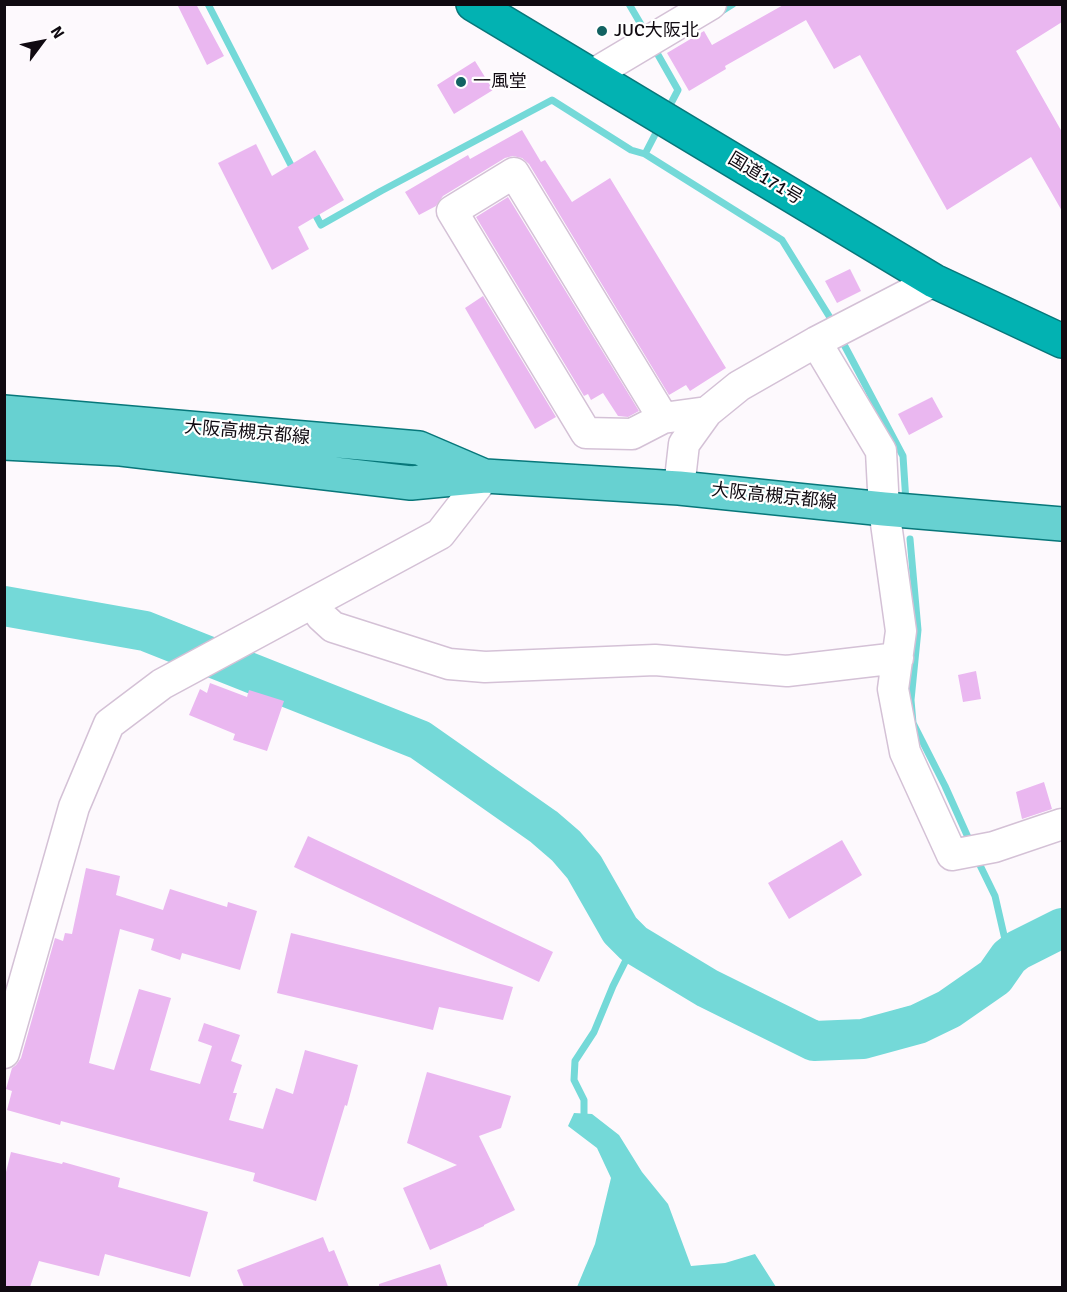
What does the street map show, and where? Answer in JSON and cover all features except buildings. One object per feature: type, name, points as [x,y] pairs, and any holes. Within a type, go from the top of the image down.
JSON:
[{"type":"highway","name":"国道171号","points":[[473,4],[934,280],[1062,340]]},
{"type":"main road","name":"大阪高槻京都線","points":[[4,412],[420,448],[485,476]]},
{"type":"main road","name":"大阪高槻京都線","points":[[4,442],[121,449],[411,483],[485,476],[679,488],[1062,524]]},
{"type":"street","points":[[592,75],[711,4]]},
{"type":"street","points":[[663,418],[514,173],[452,211],[586,433],[632,435],[663,418],[707,412]]},
{"type":"street","points":[[679,488],[684,444],[707,412],[739,386],[934,280]]},
{"type":"street","points":[[820,340],[881,451],[884,509],[902,631],[893,689],[905,752],[952,855],[989,848],[1062,824]]},
{"type":"street","points":[[4,1053],[74,807],[109,724],[162,684],[440,534],[485,476]]},
{"type":"street","points":[[314,603],[321,616],[333,627],[449,664],[485,667],[655,660],[787,671],[898,658]]},
{"type":"water","points":[[574,1113],[592,1114],[619,1135],[642,1172],[668,1204],[691,1266],[725,1263],[755,1254],[776,1287],[577,1287],[595,1244],[611,1178],[597,1148],[568,1126]]},
{"type":"waterway","points":[[208,4],[295,173]]},
{"type":"waterway","points":[[629,4],[646,33]]},
{"type":"waterway","points":[[717,14],[733,4]]},
{"type":"waterway","points":[[653,46],[678,90],[668,109]]},
{"type":"waterway","points":[[313,210],[321,225],[552,100],[631,150],[645,154],[782,240],[834,324]]},
{"type":"waterway","points":[[645,154],[659,127]]},
{"type":"waterway","points":[[840,337],[903,456],[906,502]]},
{"type":"waterway","points":[[910,539],[918,630],[911,700],[913,723],[971,844]]},
{"type":"waterway","points":[[4,591],[155,618],[218,643]]},
{"type":"waterway","points":[[4,606],[145,631],[420,740],[544,827],[566,846],[584,867],[620,930],[634,944],[707,988],[814,1041],[863,1039],[918,1024],[949,1009],[995,977],[1009,957],[1018,950],[1062,928]]},
{"type":"waterway","points":[[240,652],[402,716],[428,730],[557,818],[579,838],[597,859],[628,919],[640,930],[663,946],[804,1024],[826,1028],[849,1027],[926,1005],[984,967]]},
{"type":"waterway","points":[[976,857],[995,896],[1009,957]]},
{"type":"waterway","points":[[1039,954],[1062,943]]},
{"type":"waterway","points":[[584,1114],[584,1100],[574,1080],[575,1061],[594,1032],[634,944]]},
{"type":"place","name":"JUC大阪北","points":[[602,31]]},
{"type":"place","name":"一風堂","points":[[461,82]]}]
